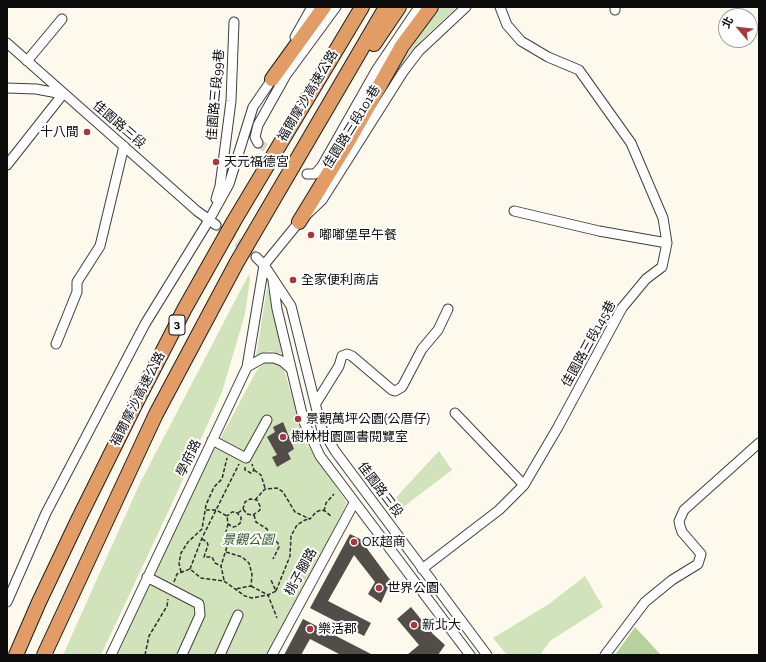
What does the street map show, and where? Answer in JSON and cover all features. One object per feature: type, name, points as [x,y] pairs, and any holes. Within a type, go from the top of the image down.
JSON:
[{"type":"highway","points":[[272,79],[324,7]]},
{"type":"highway","name":"福爾摩沙高速公路","points":[[16,655],[42,595],[154,368],[234,221],[361,7]]},
{"type":"highway","name":"福爾摩沙高速公路","points":[[44,655],[156,414],[237,262],[386,7]]},
{"type":"highway","points":[[308,142],[399,7]]},
{"type":"highway","points":[[299,222],[349,140],[402,46],[431,7]]},
{"type":"street","points":[[7,602],[46,513],[145,324],[213,222],[229,184],[253,107],[272,79],[312,7]]},
{"type":"street","points":[[258,143],[255,137],[258,125],[286,75],[336,7]]},
{"type":"street","points":[[307,174],[315,174],[322,166],[377,69],[419,7]]},
{"type":"street","name":"佳園路三段101巷","points":[[264,265],[299,222],[322,200],[411,61],[419,51],[466,7]]},
{"type":"street","name":"佳園路三段145巷","points":[[422,569],[499,510],[524,485],[558,427],[622,308],[646,279],[662,267],[667,243],[663,218],[631,143],[579,70],[548,57],[521,41],[507,25],[500,7]]},
{"type":"street","points":[[27,61],[62,19]]},
{"type":"street","name":"佳園路三段99巷","points":[[213,222],[220,186],[231,101],[234,22]]},
{"type":"street","name":"佳園路三段","points":[[7,43],[197,211],[213,222]]},
{"type":"street","points":[[7,88],[36,89],[63,94],[7,165]]},
{"type":"street","points":[[56,344],[77,292],[76,282],[100,246],[124,146]]},
{"type":"street","points":[[514,211],[599,231],[667,243]]},
{"type":"street","name":"佳園路三段","points":[[256,257],[273,277],[291,306],[321,427],[335,451],[486,655]]},
{"type":"street","name":"學府路","points":[[111,655],[247,367],[264,265]]},
{"type":"street","name":"佳園路三段","points":[[273,277],[277,309],[304,422],[320,456],[470,655]]},
{"type":"street","points":[[316,403],[339,366],[342,356],[346,354],[352,356],[392,390],[395,391],[402,388],[422,349],[438,330],[448,309]]},
{"type":"street","points":[[247,367],[263,358],[274,358],[282,361],[291,369]]},
{"type":"street","points":[[455,413],[524,485]]},
{"type":"street","points":[[212,440],[246,458],[267,420]]},
{"type":"street","points":[[605,655],[645,602],[672,580],[698,564],[701,554],[682,532],[680,526],[679,521],[684,510],[759,443]]},
{"type":"street","name":"桃子腳路","points":[[272,655],[354,503]]},
{"type":"street","points":[[147,577],[197,601],[201,608],[182,655]]},
{"type":"street","points":[[220,655],[238,614]]},
{"type":"path","points":[[181,572],[179,564],[181,553],[188,542],[202,529],[210,494],[222,479],[228,458],[233,452]]},
{"type":"path","points":[[190,570],[202,538],[240,462],[245,465],[251,463],[254,470],[261,475],[264,489]]},
{"type":"path","points":[[245,465],[245,470],[248,473],[254,470]]},
{"type":"path","points":[[255,500],[264,489],[277,488],[283,492],[295,512],[310,519]]},
{"type":"path","points":[[324,510],[326,503],[334,494]]},
{"type":"path","points":[[227,516],[232,512],[238,513],[244,509],[247,500],[255,500]]},
{"type":"path","points":[[241,517],[247,514],[254,515],[260,510],[260,506],[255,500]]},
{"type":"path","points":[[244,509],[247,514]]},
{"type":"path","points":[[206,510],[216,510],[227,516]]},
{"type":"path","points":[[145,655],[146,643],[167,606],[170,588],[178,574],[190,570],[201,578],[224,581],[234,590],[245,596],[252,598],[268,595],[276,591],[290,556],[291,536],[297,526],[305,520],[310,519],[316,512],[324,510]]},
{"type":"path","points":[[324,510],[332,517]]},
{"type":"path","points":[[228,524],[233,527],[237,526],[241,522],[241,517],[238,513]]},
{"type":"path","points":[[254,515],[256,522],[267,529],[271,537],[278,543],[279,547],[273,559]]},
{"type":"path","points":[[224,581],[221,566],[228,543],[226,532],[228,524],[227,516]]},
{"type":"path","points":[[202,538],[208,545],[204,557],[212,557],[215,563],[221,566]]},
{"type":"path","points":[[226,552],[242,557],[249,563],[252,574],[251,586]]},
{"type":"path","points":[[271,580],[276,591]]},
{"type":"path","points":[[234,590],[251,586],[268,595],[277,618]]},
{"type":"green space","points":[[439,7],[457,7],[424,38],[390,79]]},
{"type":"green space","points":[[249,274],[250,280],[245,314],[222,392],[170,508],[101,655],[63,655],[140,483]]},
{"type":"green space","points":[[267,288],[279,311],[281,354],[270,351],[256,356]]},
{"type":"green space","name":"景觀公園","points":[[271,362],[279,365],[284,370],[306,443],[347,503],[271,655],[115,655],[182,510],[257,370],[264,363]]},
{"type":"green space","points":[[439,451],[452,470],[394,514],[389,505]]},
{"type":"green space","points":[[585,576],[603,607],[550,641],[540,655],[507,655],[493,638],[549,604]]},
{"type":"green space","points":[[635,627],[661,655],[615,655]]},
{"type":"building","points":[[283,422],[294,449],[288,453],[291,459],[277,467],[272,457],[277,455],[267,437],[275,432],[273,427]]},
{"type":"building","name":"世界公園","points":[[350,534],[360,539],[391,581],[381,603],[368,594],[375,582],[354,555],[328,601],[371,623],[364,636],[310,608]]},
{"type":"building","points":[[411,607],[433,634],[445,645],[438,655],[407,655],[419,645],[397,619]]},
{"type":"building","name":"樂活郡","points":[[303,619],[373,655],[341,655],[310,639],[301,655],[284,655]]},
{"type":"tunnel","points":[[258,143],[307,174]]},
{"type":"tunnel","points":[[216,225],[256,257]]},
{"type":"place","name":"十八間","points":[[87,132]]},
{"type":"place","name":"天元福德宮","points":[[216,162]]},
{"type":"place","name":"嘟嘟堡早午餐","points":[[311,235]]},
{"type":"place","name":"全家便利商店","points":[[293,280]]},
{"type":"place","name":"景觀萬坪公園(公厝仔)","points":[[298,419]]},
{"type":"place","name":"樹林柑園圖書閱覽室","points":[[283,437]]},
{"type":"place","name":"OK超商","points":[[354,542]]},
{"type":"place","name":"世界公園","points":[[379,588]]},
{"type":"place","name":"新北大","points":[[414,625]]},
{"type":"place","name":"樂活郡","points":[[310,629]]}]
